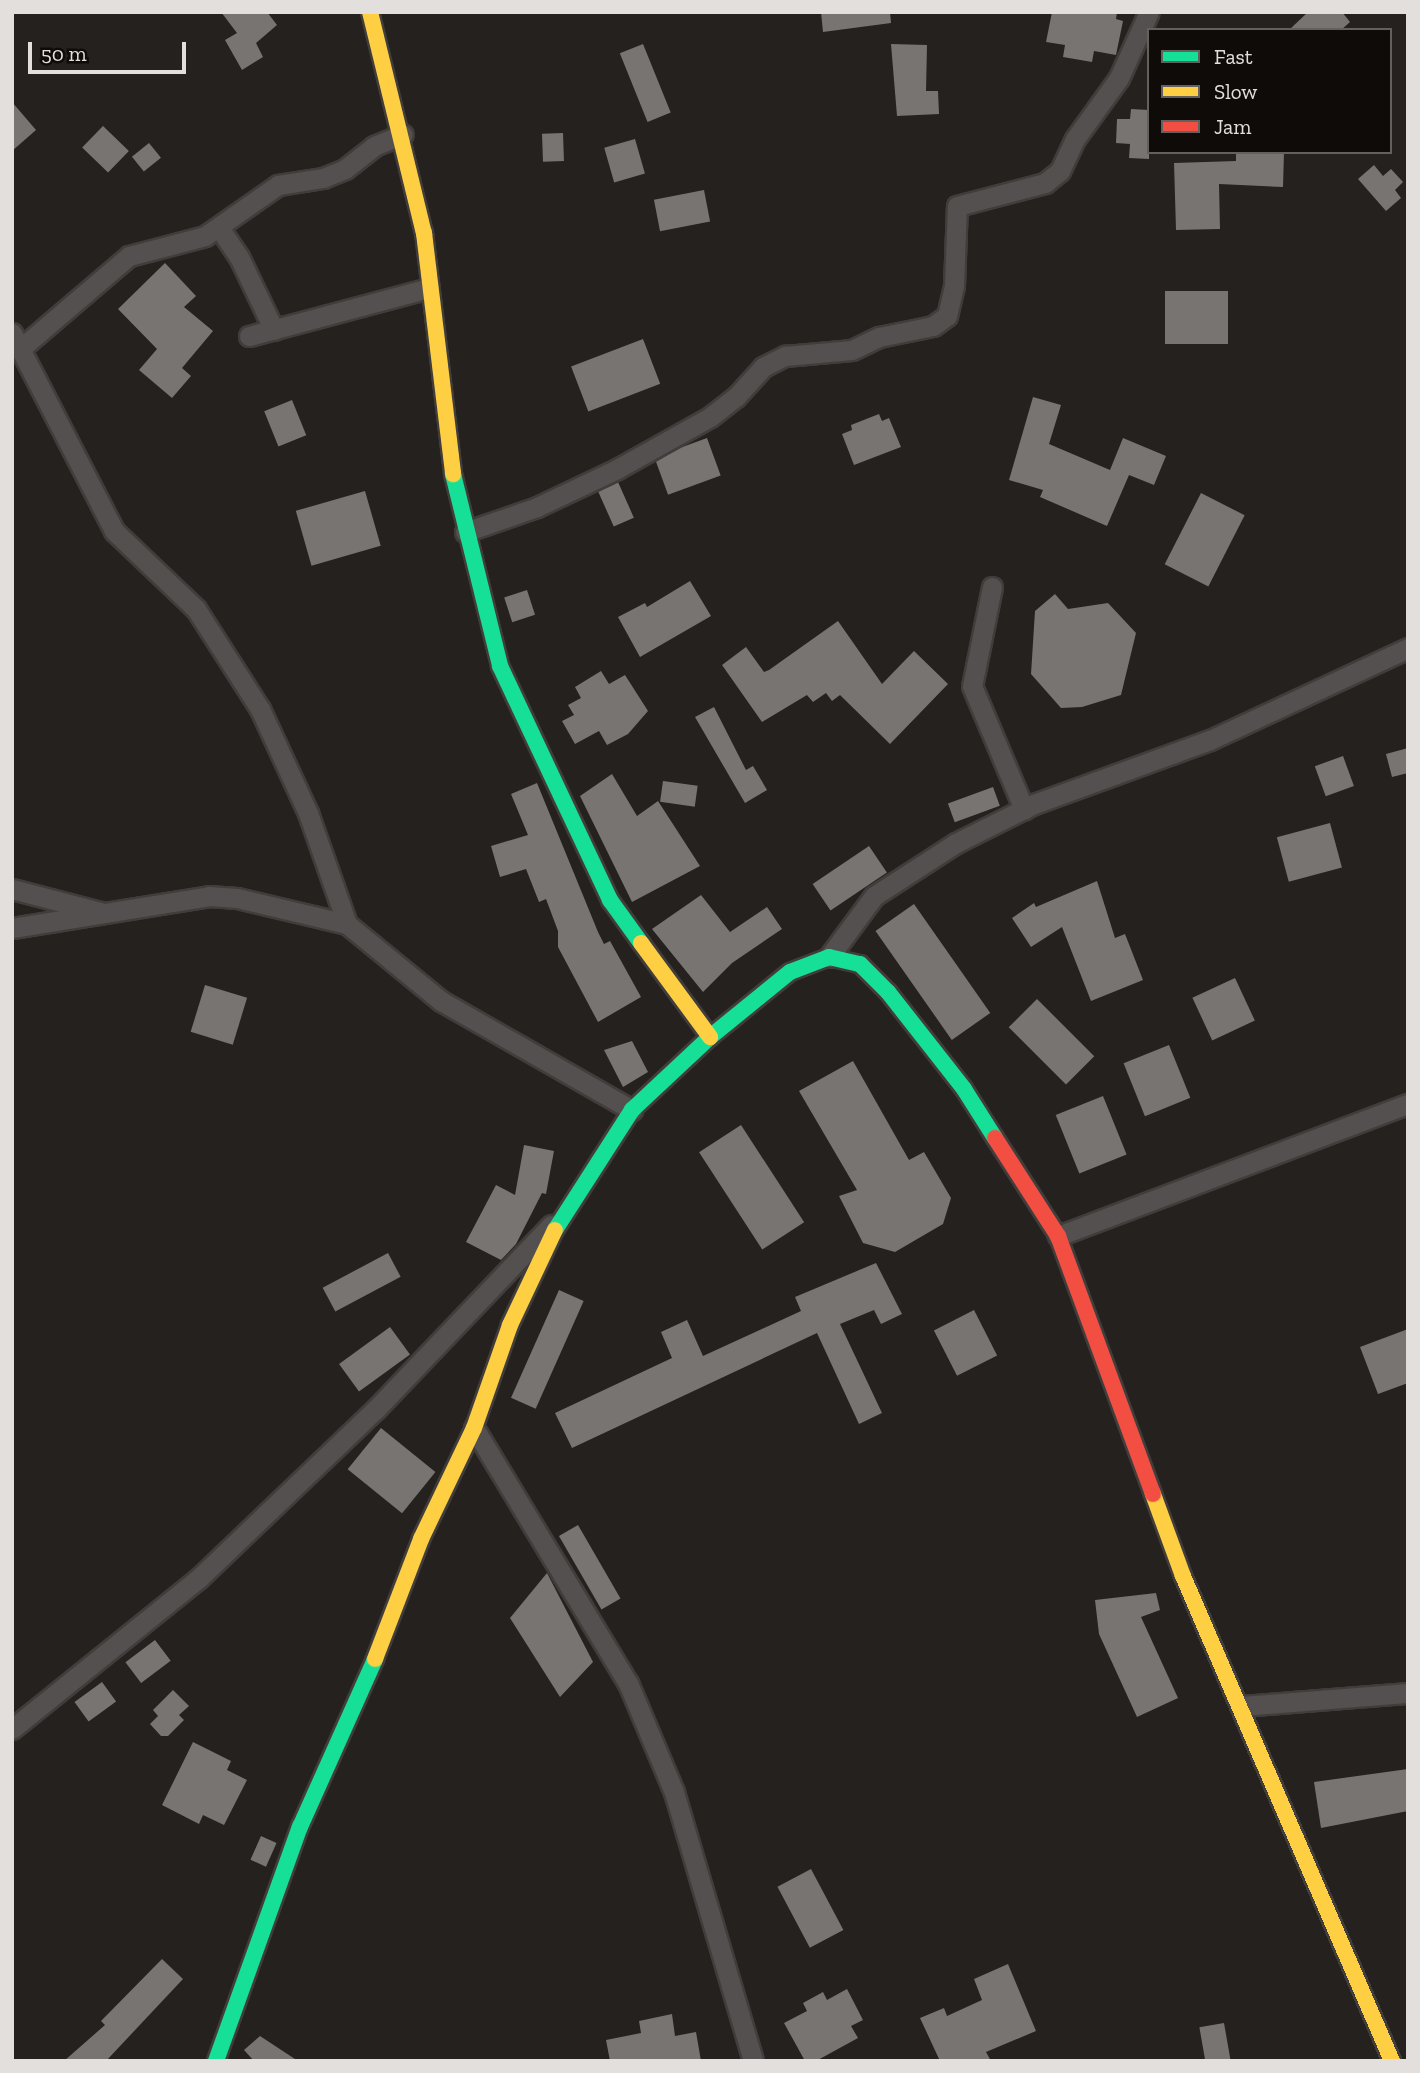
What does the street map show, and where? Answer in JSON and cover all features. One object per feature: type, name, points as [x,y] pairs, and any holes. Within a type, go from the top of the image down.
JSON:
[{"type":"street","points":[[370,12],[403,134],[424,233],[442,406],[465,532],[500,666],[591,866],[630,932],[710,1037]]},
{"type":"street","points":[[465,532],[537,507],[617,469],[710,417],[736,397],[764,367],[785,356],[852,349],[878,337],[933,326],[947,316],[954,286],[957,206],[1045,183],[1060,171],[1075,139],[1119,78],[1149,12]]},
{"type":"street","points":[[347,924],[308,813],[260,709],[195,609],[114,531],[16,341],[130,256],[220,229],[278,185],[323,178],[345,169],[374,146],[403,134]]},
{"type":"street","points":[[220,229],[239,257],[274,330]]},
{"type":"street","points":[[248,336],[429,288]]},
{"type":"street","points":[[992,587],[972,686],[1024,809]]},
{"type":"street","points":[[216,2061],[300,1827],[375,1660],[421,1539],[474,1428],[510,1325],[564,1212],[632,1110],[710,1037],[790,972],[829,957],[874,896],[906,872],[1024,809],[1210,740],[1408,648]]},
{"type":"street","points":[[12,889],[111,914]]},
{"type":"street","points":[[12,928],[111,914],[170,899],[209,896],[237,898],[347,924],[441,1001],[632,1110]]},
{"type":"street","points":[[829,957],[860,964],[888,992],[964,1089],[1058,1236],[1183,1576],[1242,1706],[1392,2061]]},
{"type":"street","points":[[1058,1236],[1408,1104]]},
{"type":"street","points":[[12,1729],[198,1579],[376,1409],[564,1212]]},
{"type":"street","points":[[474,1428],[628,1683],[674,1792],[746,2055]]},
{"type":"street","points":[[1242,1706],[1408,1693]]},
{"type":"building","points":[[221,12],[267,12],[277,25],[256,43],[263,57],[242,70],[225,40],[237,33]]},
{"type":"building","points":[[821,12],[890,12],[891,23],[823,32]]},
{"type":"building","points":[[1052,12],[1117,12],[1116,19],[1123,21],[1116,55],[1094,51],[1092,62],[1063,57],[1065,45],[1046,42]]},
{"type":"building","points":[[1308,12],[1342,12],[1350,22],[1343,28],[1291,28]]},
{"type":"building","points":[[643,44],[671,113],[648,122],[620,53]]},
{"type":"building","points":[[891,44],[927,45],[926,91],[938,91],[939,114],[897,116]]},
{"type":"building","points":[[12,102],[36,130],[12,151]]},
{"type":"building","points":[[1131,109],[1147,110],[1149,159],[1129,158],[1130,144],[1116,143],[1117,119],[1130,119]]},
{"type":"building","points":[[103,126],[129,151],[108,173],[82,148]]},
{"type":"building","points":[[563,133],[564,161],[543,162],[542,134]]},
{"type":"building","points":[[635,139],[645,174],[614,182],[604,148]]},
{"type":"building","points":[[149,143],[161,158],[144,172],[132,157]]},
{"type":"building","points":[[1236,154],[1284,154],[1283,187],[1219,184],[1220,229],[1176,230],[1174,163],[1236,161]]},
{"type":"building","points":[[1374,165],[1383,176],[1391,169],[1403,182],[1395,190],[1401,198],[1386,211],[1358,179]]},
{"type":"building","points":[[704,190],[710,221],[660,231],[654,200]]},
{"type":"building","points":[[165,263],[196,296],[184,307],[213,331],[182,368],[191,376],[172,398],[139,370],[157,349],[118,309]]},
{"type":"building","points":[[1165,291],[1228,291],[1228,344],[1165,344]]},
{"type":"building","points":[[643,339],[660,384],[588,411],[571,367]]},
{"type":"building","points":[[1033,397],[1061,405],[1049,444],[1110,470],[1123,438],[1166,456],[1154,485],[1129,475],[1107,526],[1040,497],[1043,490],[1009,480]]},
{"type":"building","points":[[292,400],[306,435],[278,446],[264,411]]},
{"type":"building","points":[[879,414],[882,421],[889,418],[901,447],[854,465],[842,434],[852,430],[851,425]]},
{"type":"building","points":[[707,438],[721,476],[668,495],[654,457]]},
{"type":"building","points":[[618,482],[634,518],[614,527],[598,491]]},
{"type":"building","points":[[365,491],[381,546],[312,566],[296,511]]},
{"type":"building","points":[[1201,493],[1245,515],[1208,587],[1165,564]]},
{"type":"building","points":[[690,581],[711,616],[640,657],[618,617],[645,603],[647,607]]},
{"type":"building","points":[[527,590],[535,615],[512,622],[504,597]]},
{"type":"building","points":[[1055,594],[1068,609],[1108,603],[1136,633],[1121,695],[1082,707],[1061,708],[1031,674],[1035,611]]},
{"type":"building","points":[[838,621],[882,684],[914,651],[948,684],[890,744],[840,695],[832,701],[826,693],[813,702],[807,695],[762,722],[722,665],[746,647],[764,672]]},
{"type":"building","points":[[601,671],[609,684],[625,675],[648,711],[628,734],[607,745],[599,731],[575,744],[562,721],[574,715],[568,705],[581,698],[575,687]]},
{"type":"building","points":[[714,707],[746,770],[753,766],[767,790],[745,803],[695,717]]},
{"type":"building","points":[[1408,748],[1408,773],[1392,777],[1386,754]]},
{"type":"building","points":[[1343,756],[1354,786],[1326,796],[1315,766]]},
{"type":"building","points":[[612,774],[637,816],[658,801],[700,866],[632,902],[580,796]]},
{"type":"building","points":[[663,781],[698,786],[695,807],[660,802]]},
{"type":"building","points":[[537,783],[598,932],[604,944],[610,941],[641,997],[598,1022],[558,947],[558,931],[546,899],[539,902],[526,869],[500,877],[491,846],[528,835],[511,794]]},
{"type":"building","points":[[993,787],[1000,806],[955,822],[948,803]]},
{"type":"building","points":[[1330,823],[1342,867],[1289,882],[1277,837]]},
{"type":"building","points":[[869,846],[887,873],[831,911],[813,884]]},
{"type":"building","points":[[1097,881],[1115,938],[1125,934],[1143,980],[1091,1001],[1062,927],[1031,947],[1012,918],[1034,903],[1036,907]]},
{"type":"building","points":[[701,895],[730,932],[767,907],[782,929],[732,963],[703,992],[652,929]]},
{"type":"building","points":[[914,904],[990,1013],[952,1040],[875,931]]},
{"type":"building","points":[[1235,978],[1255,1021],[1212,1040],[1192,998]]},
{"type":"building","points":[[205,985],[247,998],[233,1045],[191,1032]]},
{"type":"building","points":[[1037,999],[1094,1056],[1066,1085],[1009,1027]]},
{"type":"building","points":[[632,1041],[648,1072],[623,1087],[604,1050]]},
{"type":"building","points":[[1169,1045],[1190,1098],[1145,1116],[1124,1063]]},
{"type":"building","points":[[853,1061],[909,1160],[924,1152],[951,1198],[943,1224],[895,1252],[863,1243],[839,1196],[857,1190],[799,1091]]},
{"type":"building","points":[[1103,1096],[1127,1154],[1079,1174],[1056,1115]]},
{"type":"building","points":[[741,1125],[804,1222],[762,1250],[699,1152]]},
{"type":"building","points":[[524,1145],[554,1151],[546,1194],[542,1193],[516,1244],[501,1260],[466,1242],[496,1185],[515,1195]]},
{"type":"building","points":[[388,1253],[401,1277],[335,1312],[323,1288]]},
{"type":"building","points":[[876,1263],[902,1314],[881,1324],[874,1310],[840,1324],[882,1413],[859,1424],[817,1333],[572,1448],[555,1413],[672,1358],[661,1332],[687,1320],[703,1356],[801,1311],[795,1297]]},
{"type":"building","points":[[559,1290],[584,1301],[536,1409],[511,1398]]},
{"type":"building","points":[[974,1310],[997,1355],[957,1376],[934,1330]]},
{"type":"building","points":[[390,1327],[410,1355],[359,1392],[339,1364]]},
{"type":"building","points":[[1408,1329],[1408,1383],[1378,1394],[1360,1347]]},
{"type":"building","points":[[381,1428],[435,1472],[402,1513],[348,1469]]},
{"type":"building","points":[[578,1525],[620,1599],[601,1610],[559,1536]]},
{"type":"building","points":[[547,1573],[593,1662],[560,1697],[510,1618]]},
{"type":"building","points":[[1156,1593],[1160,1610],[1141,1617],[1178,1698],[1137,1717],[1099,1634],[1095,1600]]},
{"type":"building","points":[[155,1640],[171,1661],[141,1683],[125,1662]]},
{"type":"building","points":[[102,1682],[116,1701],[89,1721],[74,1702]]},
{"type":"building","points":[[173,1690],[189,1706],[179,1715],[184,1720],[168,1736],[161,1736],[150,1724],[158,1716],[153,1710]]},
{"type":"building","points":[[193,1742],[231,1761],[227,1770],[247,1780],[224,1825],[203,1815],[199,1824],[162,1805]]},
{"type":"building","points":[[1408,1769],[1408,1811],[1321,1828],[1314,1782]]},
{"type":"building","points":[[261,1836],[277,1843],[266,1867],[250,1860]]},
{"type":"building","points":[[811,1869],[843,1930],[810,1948],[777,1887]]},
{"type":"building","points":[[162,1959],[183,1979],[106,2061],[64,2061],[105,2025],[101,2021]]},
{"type":"building","points":[[1008,1964],[1036,2031],[986,2052],[991,2061],[940,2061],[920,2018],[944,2008],[947,2016],[982,2000],[974,1979]]},
{"type":"building","points":[[847,1989],[863,2020],[851,2026],[858,2038],[816,2061],[805,2061],[784,2023],[807,2011],[803,2003],[823,1992],[827,2000]]},
{"type":"building","points":[[672,2014],[675,2036],[696,2032],[701,2061],[610,2061],[606,2040],[641,2033],[639,2021]]},
{"type":"building","points":[[1224,2023],[1231,2061],[1205,2061],[1199,2027]]},
{"type":"building","points":[[260,2036],[298,2061],[254,2061],[244,2050]]},
{"type":"traffic: fast","points":[[453,474],[500,666],[610,900],[641,943]]},
{"type":"traffic: fast","points":[[555,1230],[632,1110],[710,1037],[790,972],[829,957],[860,964],[888,992],[964,1089],[995,1138]]},
{"type":"traffic: fast","points":[[216,2061],[300,1827],[375,1659]]},
{"type":"traffic: slow","points":[[370,12],[424,233],[453,474]]},
{"type":"traffic: slow","points":[[641,943],[710,1037]]},
{"type":"traffic: slow","points":[[375,1659],[421,1539],[474,1428],[510,1325],[555,1230]]},
{"type":"traffic: slow","points":[[1153,1494],[1183,1576],[1392,2061]]},
{"type":"traffic: jam","points":[[995,1138],[1058,1236],[1153,1494]]}]
